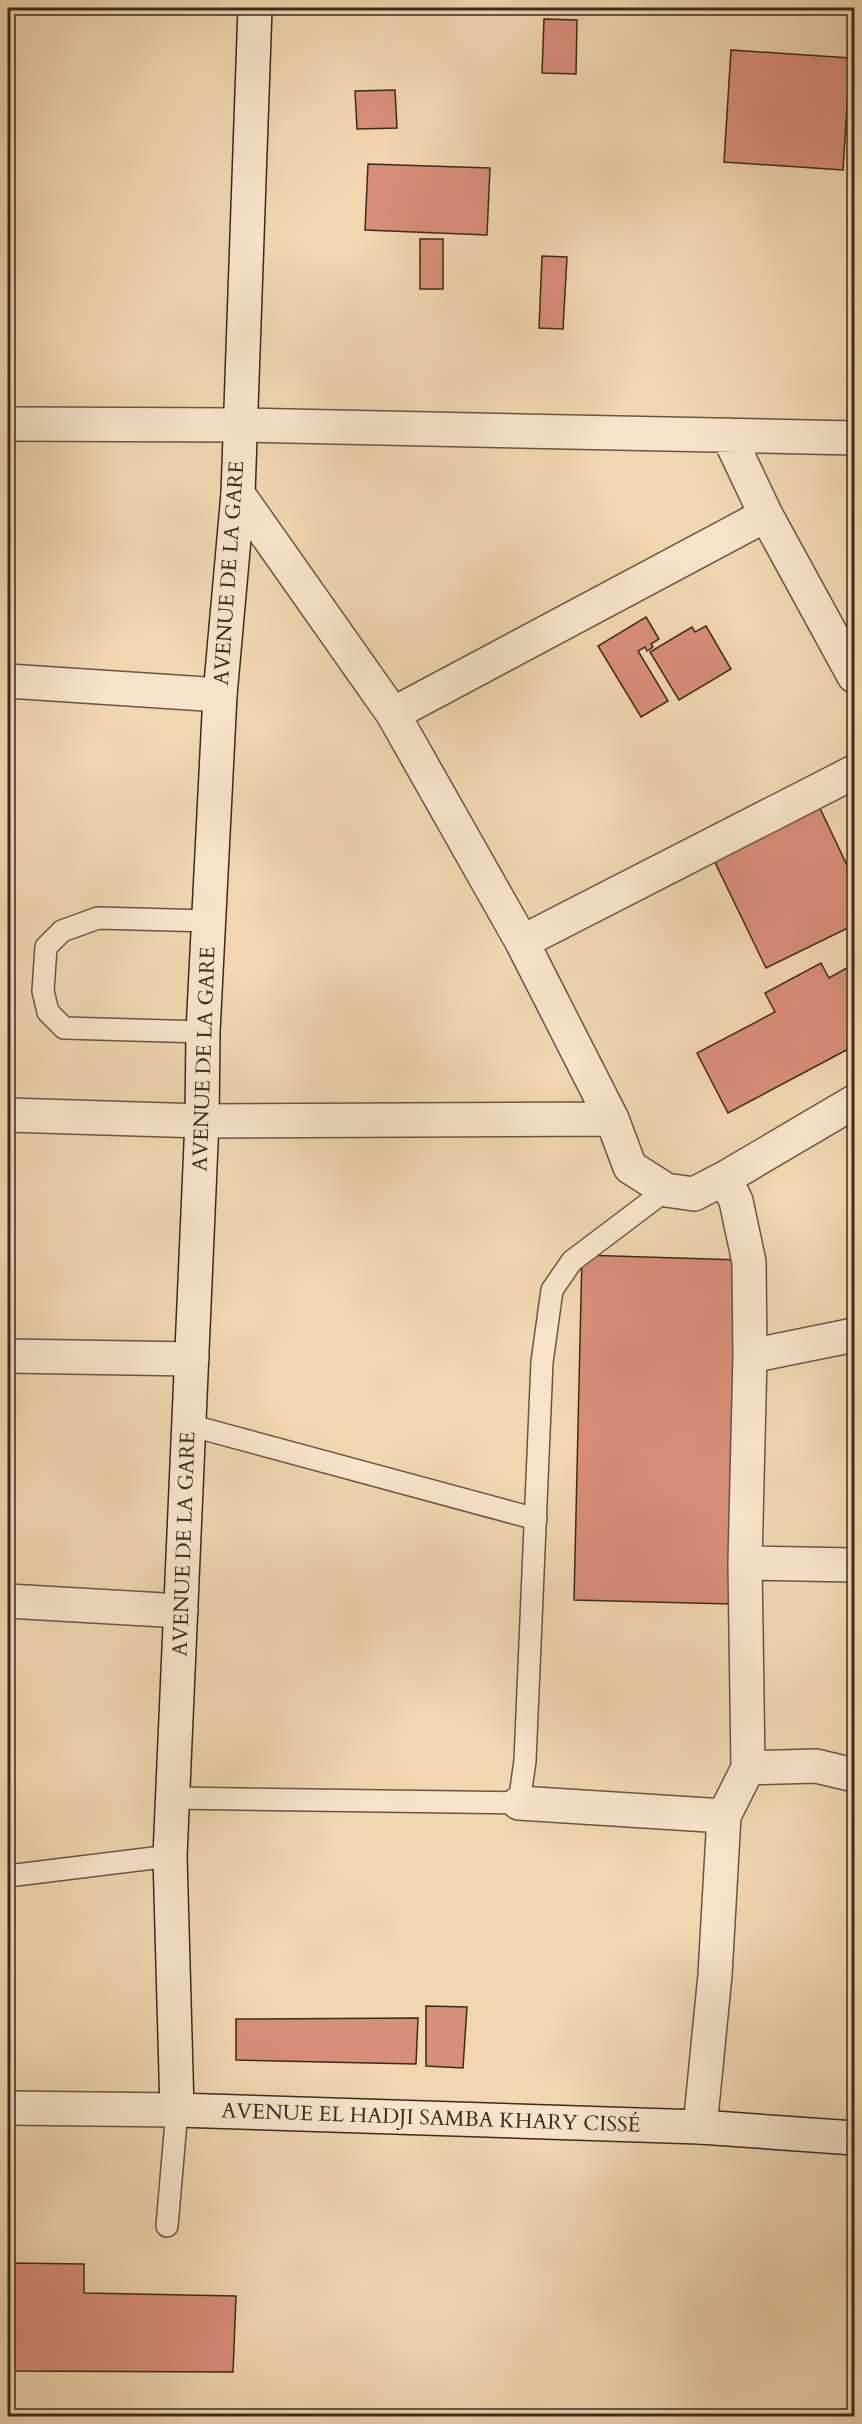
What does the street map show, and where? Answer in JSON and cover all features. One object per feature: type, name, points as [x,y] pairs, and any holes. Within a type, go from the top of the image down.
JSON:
[{"type":"street","name":"AVENUE DE LA GARE","points":[[177,2110],[170,1856],[202,1121],[203,1032],[220,695],[238,494],[255,8]]},
{"type":"street","points":[[8,424],[239,425],[855,438]]},
{"type":"street","points":[[728,435],[765,515],[855,676]]},
{"type":"street","points":[[238,494],[393,714],[522,942],[612,1119],[630,1167],[666,1190],[694,1194],[855,1102]]},
{"type":"street","points":[[393,714],[765,515]]},
{"type":"street","points":[[8,681],[220,695]]},
{"type":"street","points":[[522,942],[855,772]]},
{"type":"street","points":[[8,1115],[202,1121],[612,1119]]},
{"type":"street","points":[[700,2127],[716,1975],[724,1816],[748,1768],[745,1563],[750,1356],[749,1262],[736,1201],[725,1178]]},
{"type":"street","points":[[750,1356],[855,1335]]},
{"type":"street","points":[[8,1356],[192,1359]]},
{"type":"street","points":[[745,1563],[855,1565]]},
{"type":"street","points":[[8,1601],[181,1611]]},
{"type":"street","points":[[748,1768],[816,1766],[855,1775]]},
{"type":"street","points":[[519,1803],[724,1816]]},
{"type":"street","name":"AVENUE EL HADJI SAMBA KHARY CISSÉ","points":[[8,2108],[177,2110],[700,2127],[855,2138]]},
{"type":"lane","points":[[203,1032],[64,1028],[48,1012],[43,991],[46,947],[62,930],[98,918],[209,921]]},
{"type":"lane","points":[[173,1798],[519,1803],[525,1761],[542,1362],[552,1290],[572,1261],[666,1190]]},
{"type":"lane","points":[[189,1425],[536,1520]]},
{"type":"lane","points":[[8,1876],[170,1856]]},
{"type":"lane","points":[[167,2226],[177,2110]]},
{"type":"building","points":[[544,19],[577,20],[576,74],[542,73]]},
{"type":"building","points":[[731,50],[850,58],[843,170],[724,162]]},
{"type":"building","points":[[854,57],[854,164],[850,164]]},
{"type":"building","points":[[395,90],[397,128],[357,129],[355,91]]},
{"type":"building","points":[[368,164],[490,168],[487,235],[365,230]]},
{"type":"building","points":[[420,239],[443,239],[443,289],[420,289]]},
{"type":"building","points":[[542,256],[567,257],[563,329],[539,328]]},
{"type":"building","points":[[646,617],[659,639],[651,644],[653,647],[647,651],[645,647],[638,651],[668,701],[641,717],[598,646]]},
{"type":"building","points":[[706,626],[731,669],[679,700],[650,652],[692,627],[695,632]]},
{"type":"building","points":[[816,800],[854,880],[854,925],[766,968],[710,852]]},
{"type":"building","points":[[821,963],[829,978],[854,964],[854,1046],[728,1113],[697,1053],[775,1012],[765,993]]},
{"type":"building","points":[[582,1255],[740,1260],[731,1604],[574,1600]]},
{"type":"building","points":[[426,2006],[467,2007],[463,2068],[426,2066]]},
{"type":"building","points":[[418,2018],[416,2064],[236,2060],[236,2019]]},
{"type":"building","points":[[8,2263],[84,2264],[84,2293],[236,2296],[233,2372],[8,2371]]}]
